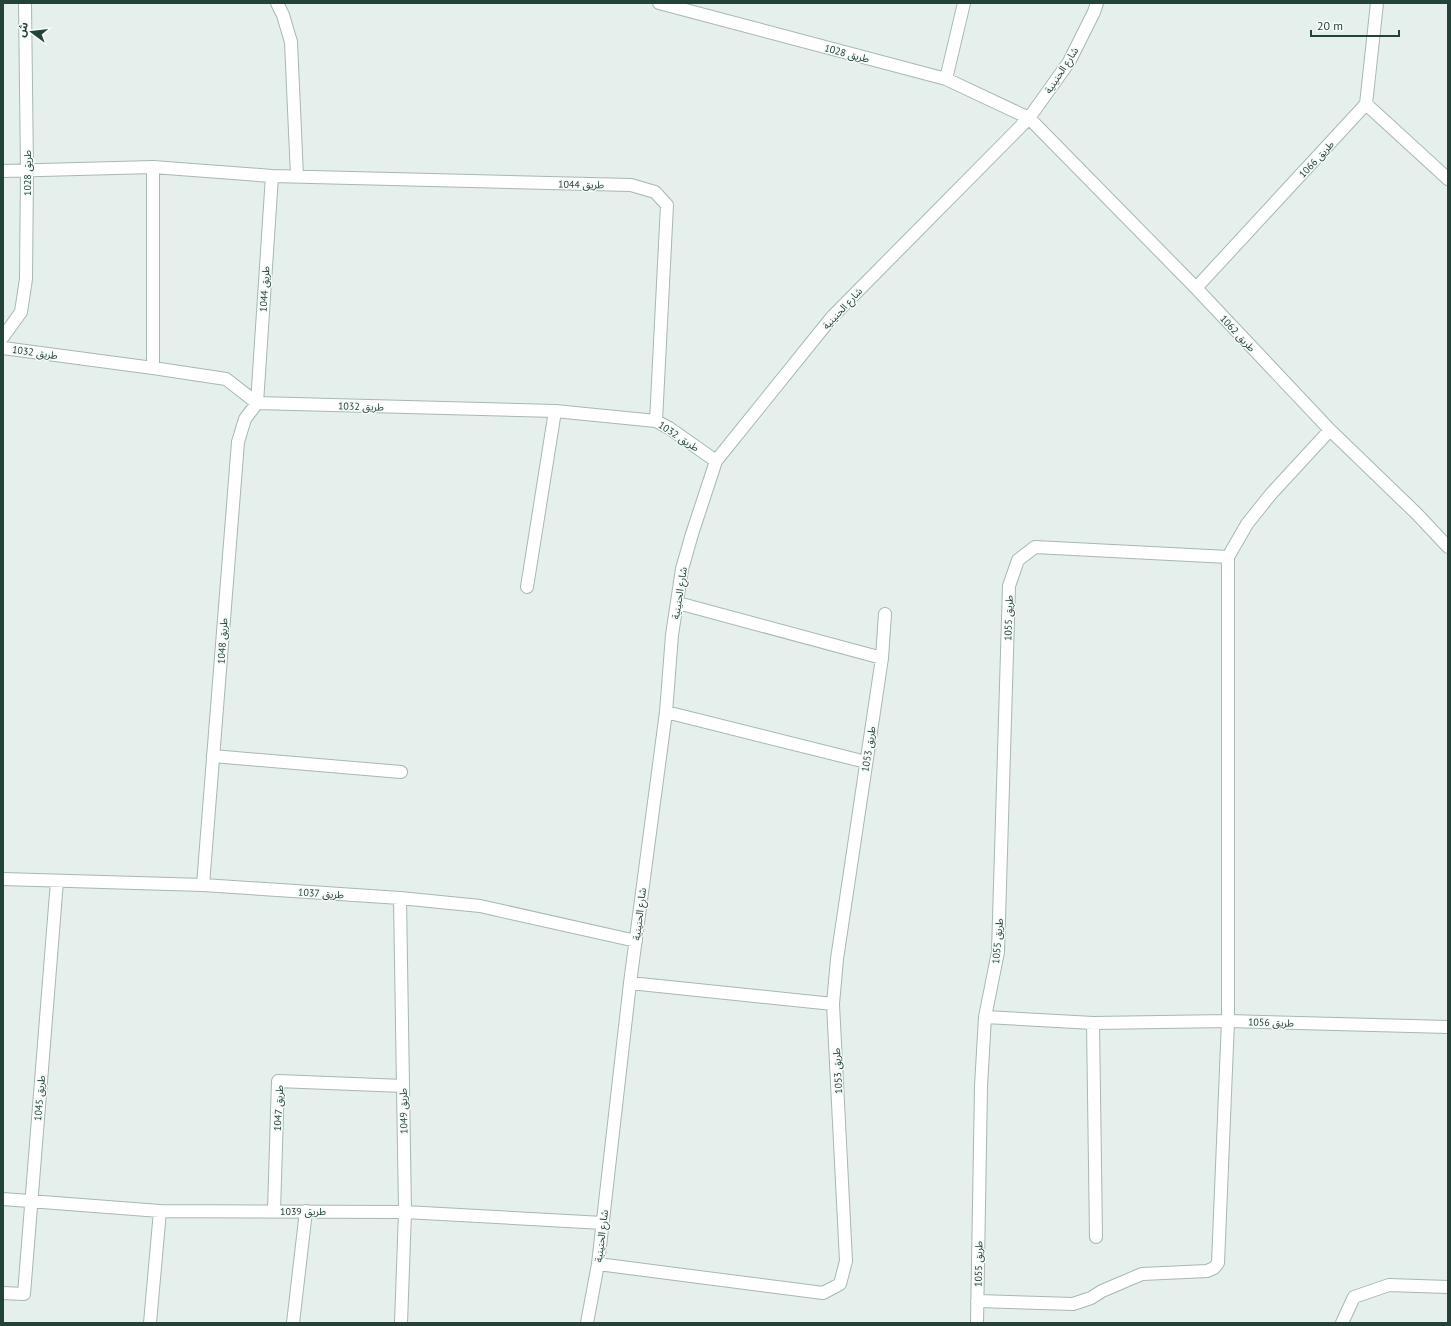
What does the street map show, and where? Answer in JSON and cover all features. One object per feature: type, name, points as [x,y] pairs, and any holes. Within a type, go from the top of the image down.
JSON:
[{"type":"street","name":"طريق 1028","points":[[3,337],[21,312],[26,279],[26,3]]},
{"type":"street","points":[[277,3],[283,15],[291,42],[297,176]]},
{"type":"street","name":"طريق 1028","points":[[659,3],[946,79],[1029,118]]},
{"type":"street","points":[[946,79],[964,3]]},
{"type":"street","name":"شارع الحنينية","points":[[587,1323],[598,1264],[630,983],[666,712],[672,635],[682,569],[716,461],[832,317],[1029,118],[1069,62],[1097,3]]},
{"type":"street","points":[[1377,3],[1366,104],[1448,179]]},
{"type":"street","name":"طريق 1066","points":[[1196,288],[1366,104]]},
{"type":"street","name":"طريق 1062","points":[[1029,118],[1196,288],[1330,430],[1417,514],[1448,547]]},
{"type":"street","name":"طريق 1044","points":[[3,171],[153,167],[272,176],[631,185],[655,192],[667,205],[656,421]]},
{"type":"street","points":[[153,167],[153,368]]},
{"type":"street","name":"طريق 1044","points":[[257,403],[272,176]]},
{"type":"street","name":"طريق 1032","points":[[3,348],[226,379],[257,403],[555,411],[656,421],[669,428],[716,461]]},
{"type":"street","name":"طريق 1048","points":[[203,885],[238,442],[245,419],[257,403]]},
{"type":"street","points":[[527,587],[555,411]]},
{"type":"street","points":[[977,1301],[1073,1304],[1091,1298],[1102,1291],[1142,1274],[1207,1271],[1214,1268],[1218,1263],[1228,1021],[1228,557],[1247,524],[1271,494],[1330,430]]},
{"type":"street","name":"طريق 1055","points":[[977,1323],[981,1086],[985,1017],[998,952],[1009,586],[1018,560],[1035,547],[1228,557]]},
{"type":"street","points":[[678,603],[882,658]]},
{"type":"street","name":"طريق 1053","points":[[598,1264],[823,1293],[840,1284],[846,1261],[833,1004],[837,959],[882,658],[885,614]]},
{"type":"street","points":[[666,712],[866,762]]},
{"type":"street","points":[[213,756],[401,772]]},
{"type":"street","name":"طريق 1037","points":[[3,879],[203,885],[400,898],[480,906],[636,940]]},
{"type":"street","name":"طريق 1045","points":[[3,1293],[24,1294],[30,1202],[57,881]]},
{"type":"street","name":"طريق 1049","points":[[400,898],[404,1212],[401,1323]]},
{"type":"street","points":[[630,983],[833,1004]]},
{"type":"street","name":"طريق 1056","points":[[985,1017],[1093,1023],[1228,1021],[1448,1027]]},
{"type":"street","points":[[1093,1023],[1096,1237]]},
{"type":"street","name":"طريق 1047","points":[[274,1211],[278,1081],[403,1086]]},
{"type":"street","name":"طريق 1039","points":[[3,1199],[160,1211],[404,1212],[603,1223]]},
{"type":"street","points":[[150,1323],[160,1211]]},
{"type":"street","points":[[293,1323],[306,1211]]},
{"type":"street","points":[[1342,1323],[1354,1297],[1389,1285],[1448,1286]]}]
